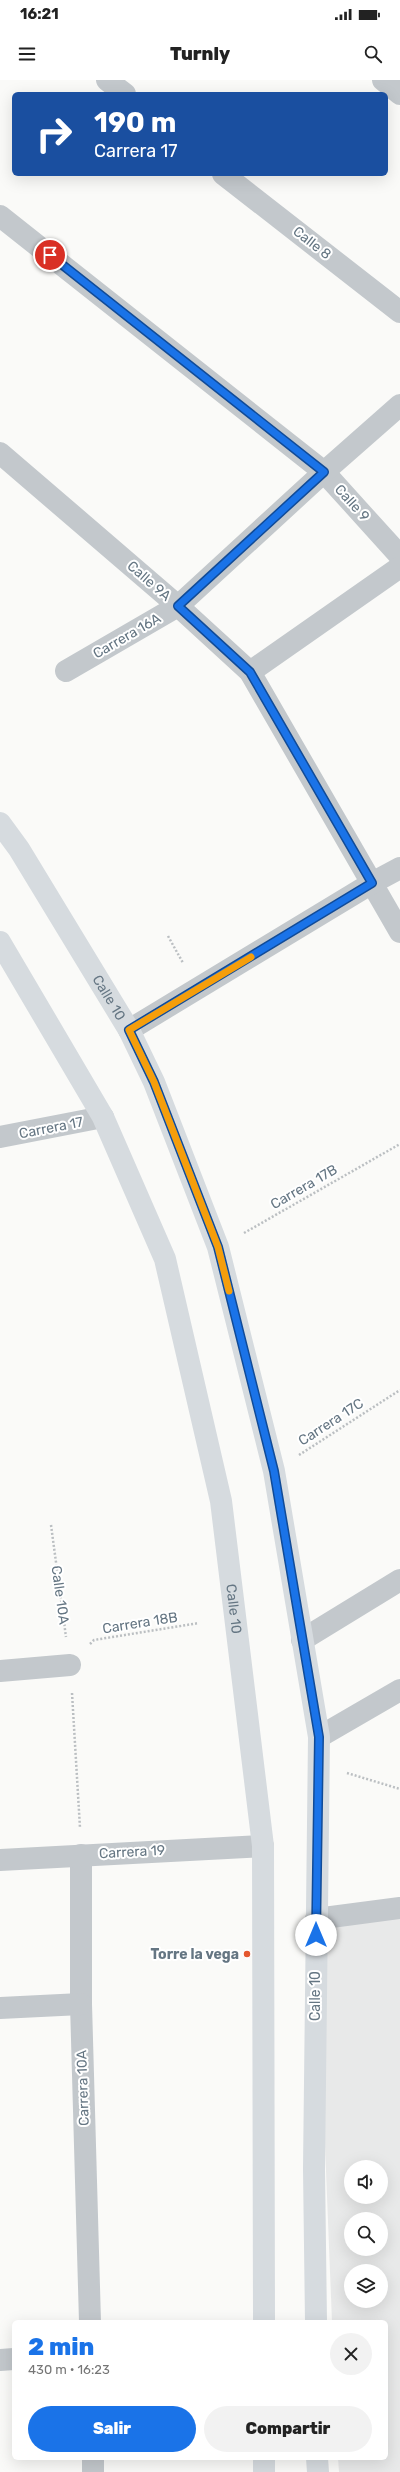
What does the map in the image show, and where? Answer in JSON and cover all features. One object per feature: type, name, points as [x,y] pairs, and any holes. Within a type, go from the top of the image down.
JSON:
[{"type":"main road","name":"Calle 10","points":[[0,823],[22,855],[129,1030],[154,1082],[218,1247],[274,1471],[319,1737],[316,1919],[316,2320]]},
{"type":"main road","name":"Calle 10","points":[[0,942],[103,1117],[165,1258],[221,1501],[263,1846],[264,2320]]},
{"type":"main road","points":[[264,2460],[264,2472]]},
{"type":"main road","points":[[318,2460],[318,2472]]},
{"type":"street","points":[[107,80],[122,92]]},
{"type":"street","points":[[383,80],[400,94]]},
{"type":"street","name":"Calle 8","points":[[226,176],[400,312]]},
{"type":"street","name":"Calle 9","points":[[0,216],[324,472],[400,556]]},
{"type":"street","name":"Carrera 16A","points":[[66,671],[178,606],[324,472],[400,405]]},
{"type":"street","name":"Calle 9A","points":[[0,453],[178,606],[250,672],[400,932]]},
{"type":"street","points":[[250,672],[400,567]]},
{"type":"street","points":[[129,1030],[372,883],[400,868]]},
{"type":"street","name":"Carrera 17","points":[[0,1137],[103,1117]]},
{"type":"street","points":[[302,1640],[400,1580]]},
{"type":"street","points":[[0,1671],[70,1665]]},
{"type":"street","points":[[319,1737],[400,1690]]},
{"type":"street","name":"Carrera 19","points":[[0,1860],[263,1846]]},
{"type":"street","name":"Carrera 10A","points":[[81,1855],[81,2004],[90,2320]]},
{"type":"street","points":[[316,1919],[400,1908]]},
{"type":"street","points":[[0,2008],[81,2004]]},
{"type":"street","points":[[0,2360],[12,2359]]},
{"type":"street","points":[[93,2460],[93,2472]]},
{"type":"path","name":"Carrera 17B","points":[[218,1247],[400,1144]]},
{"type":"path","name":"Carrera 17C","points":[[274,1471],[400,1390]]},
{"type":"path","name":"Calle 10A","points":[[51,1525],[70,1665],[81,1855]]},
{"type":"path","name":"Carrera 18B","points":[[70,1665],[94,1640],[199,1623]]},
{"type":"path","points":[[318,1765],[400,1789]]},
{"type":"shaded area","points":[[400,1909],[400,2472],[339,2472],[338,2460],[388,2460],[388,2320],[332,2320],[316,1919]]},
{"type":"slow traffic","points":[[229,1291],[218,1247],[154,1082],[129,1030],[251,957]]},
{"type":"place","name":"Torre la vega","points":[[247,1954]]},
{"type":"route","points":[[50,255],[324,472],[178,606],[250,672],[349,840],[372,883],[198,990],[129,1030],[154,1082],[218,1247],[274,1471],[319,1737],[316,1935]]}]
